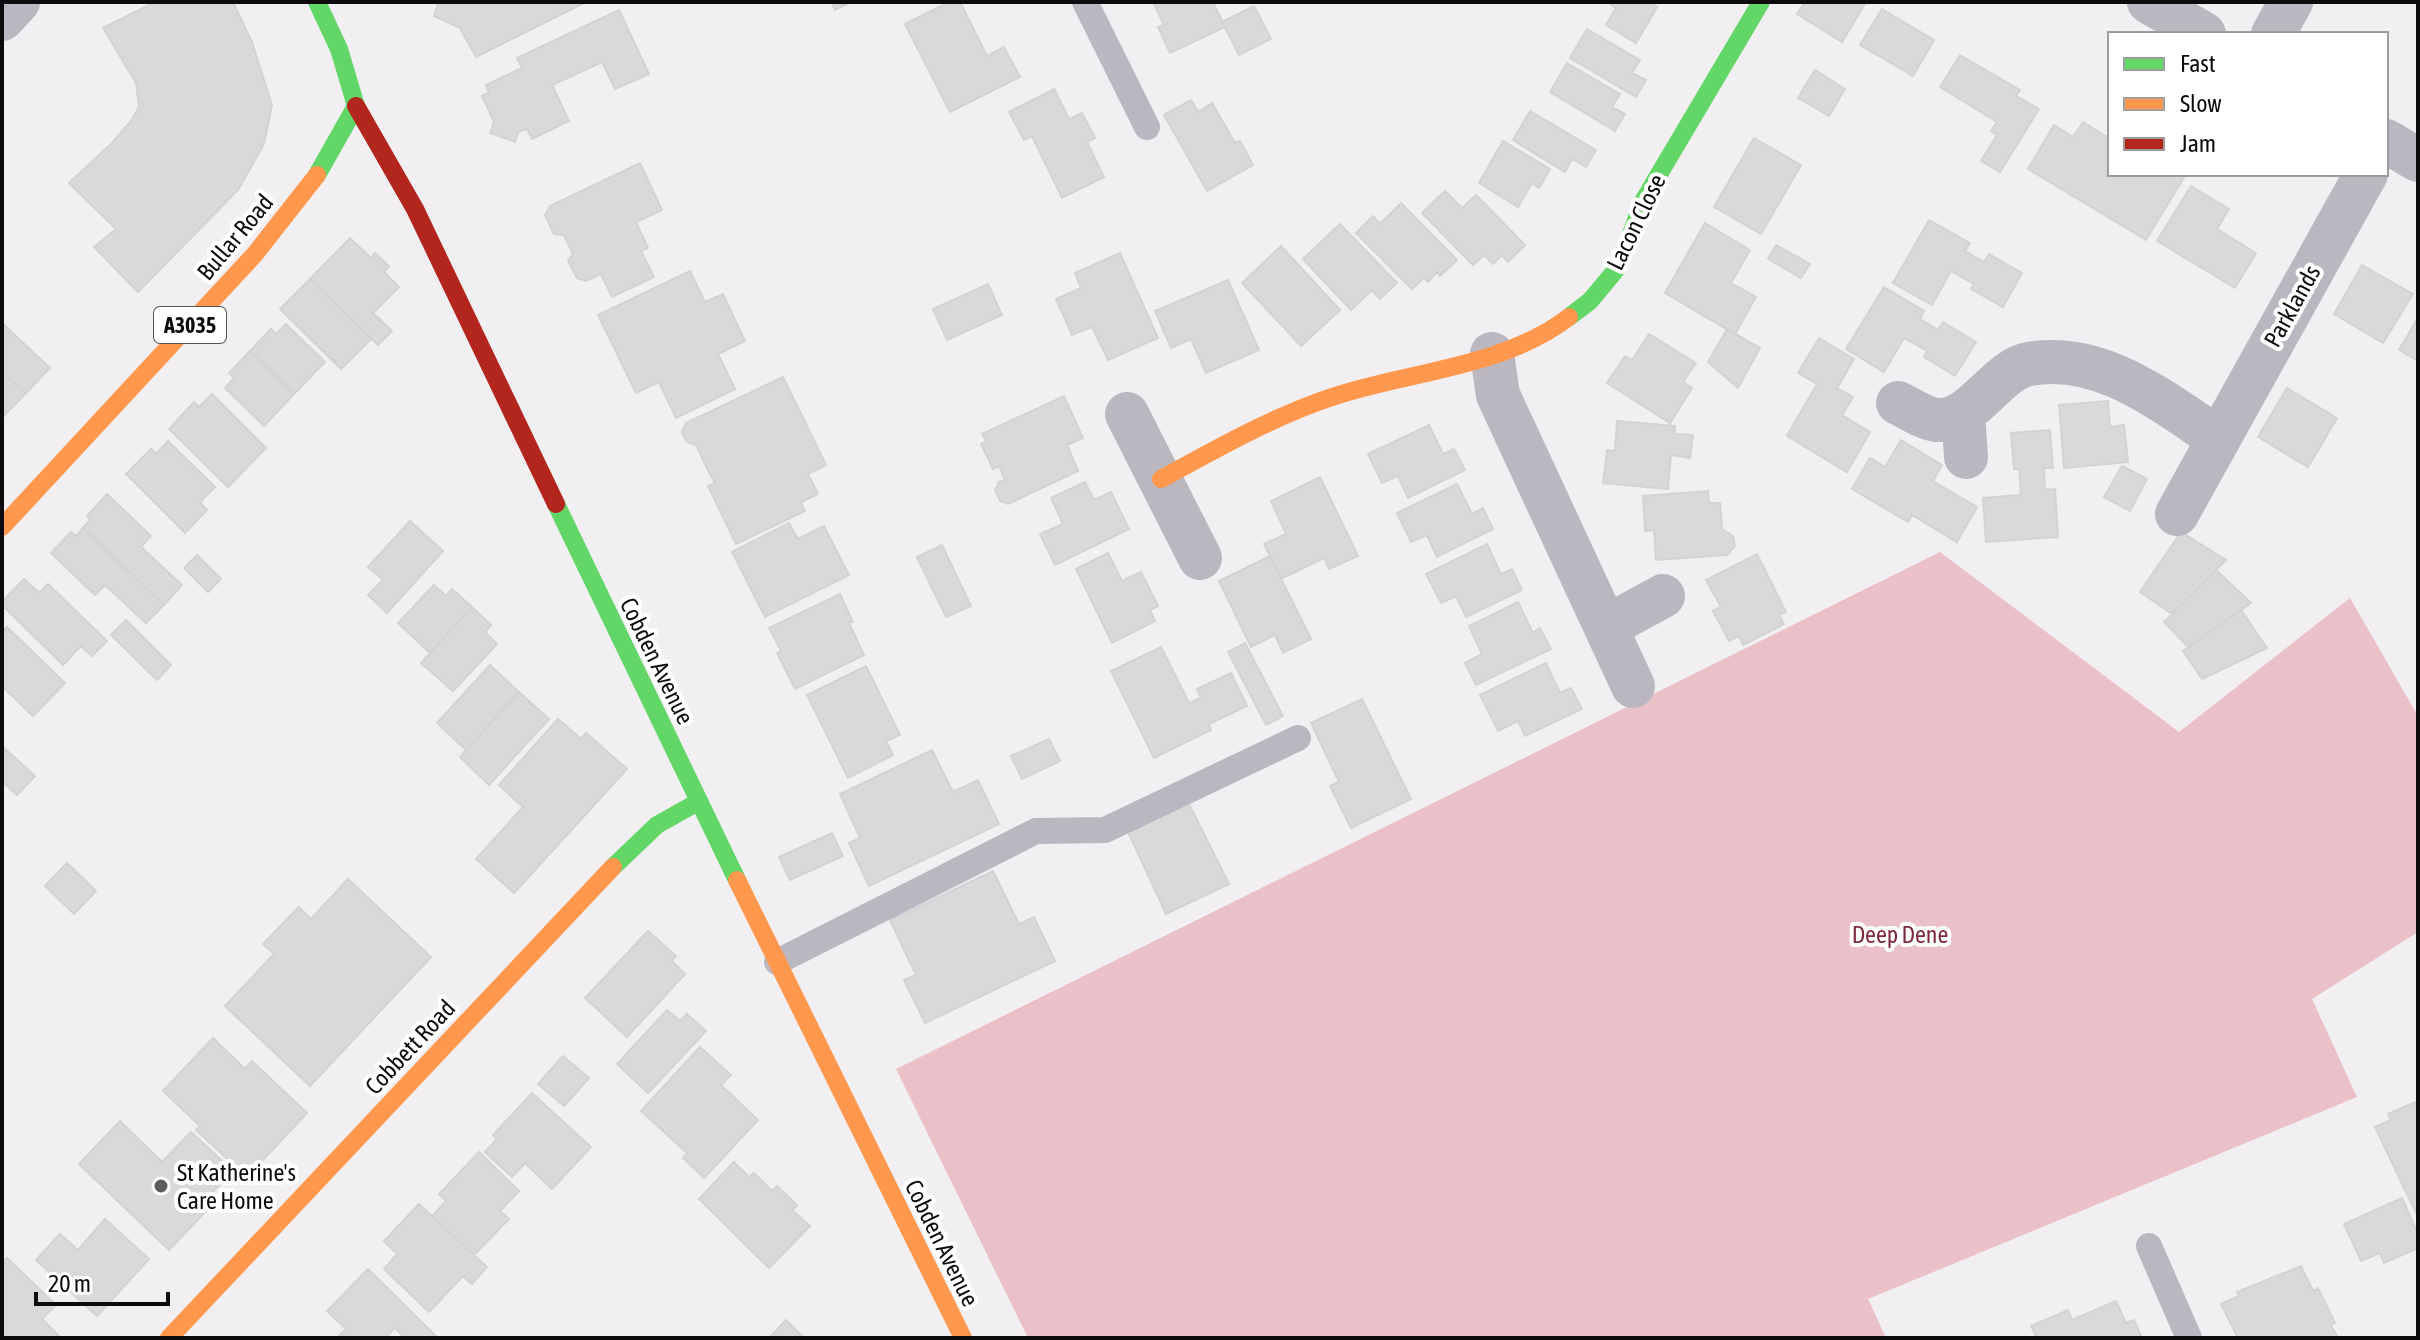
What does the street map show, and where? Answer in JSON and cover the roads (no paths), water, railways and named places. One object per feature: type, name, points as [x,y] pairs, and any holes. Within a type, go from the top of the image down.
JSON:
[{"type":"street","points":[[2,19],[18,2]]},
{"type":"street","name":"Cobden Avenue","points":[[317,2],[339,49],[356,106],[415,209],[698,802],[963,1338]]},
{"type":"street","name":"Lacon Close","points":[[1161,479],[1250,430],[1332,397],[1492,354],[1555,328],[1595,297],[1615,271],[1631,238],[1642,203],[1761,2]]},
{"type":"street","points":[[2149,2],[2201,32]]},
{"type":"street","points":[[2274,32],[2291,2]]},
{"type":"street","name":"Bullar Road","points":[[2,527],[255,254],[324,167],[356,106]]},
{"type":"street","points":[[2388,142],[2418,160]]},
{"type":"street","name":"Parklands","points":[[2177,514],[2365,176]]},
{"type":"street","points":[[1492,354],[1498,395],[1633,686]]},
{"type":"street","points":[[1898,403],[1937,420],[1963,414],[1991,388],[2026,364],[2075,362],[2126,379],[2218,438]]},
{"type":"street","points":[[1127,414],[1200,558]]},
{"type":"street","points":[[1963,414],[1966,457]]},
{"type":"street","points":[[1606,627],[1663,596]]},
{"type":"street","name":"Cobbett Road","points":[[169,1338],[634,845],[657,825],[698,802]]},
{"type":"lane","points":[[1085,2],[1147,127]]},
{"type":"lane","points":[[777,962],[1036,831],[1105,830],[1298,738]]},
{"type":"lane","points":[[2149,1246],[2189,1338]]},
{"type":"place","name":"St Katherine's Care Home","points":[[161,1186]]},
{"type":"park label","name":"Deep Dene","points":[[1900,934]]}]
